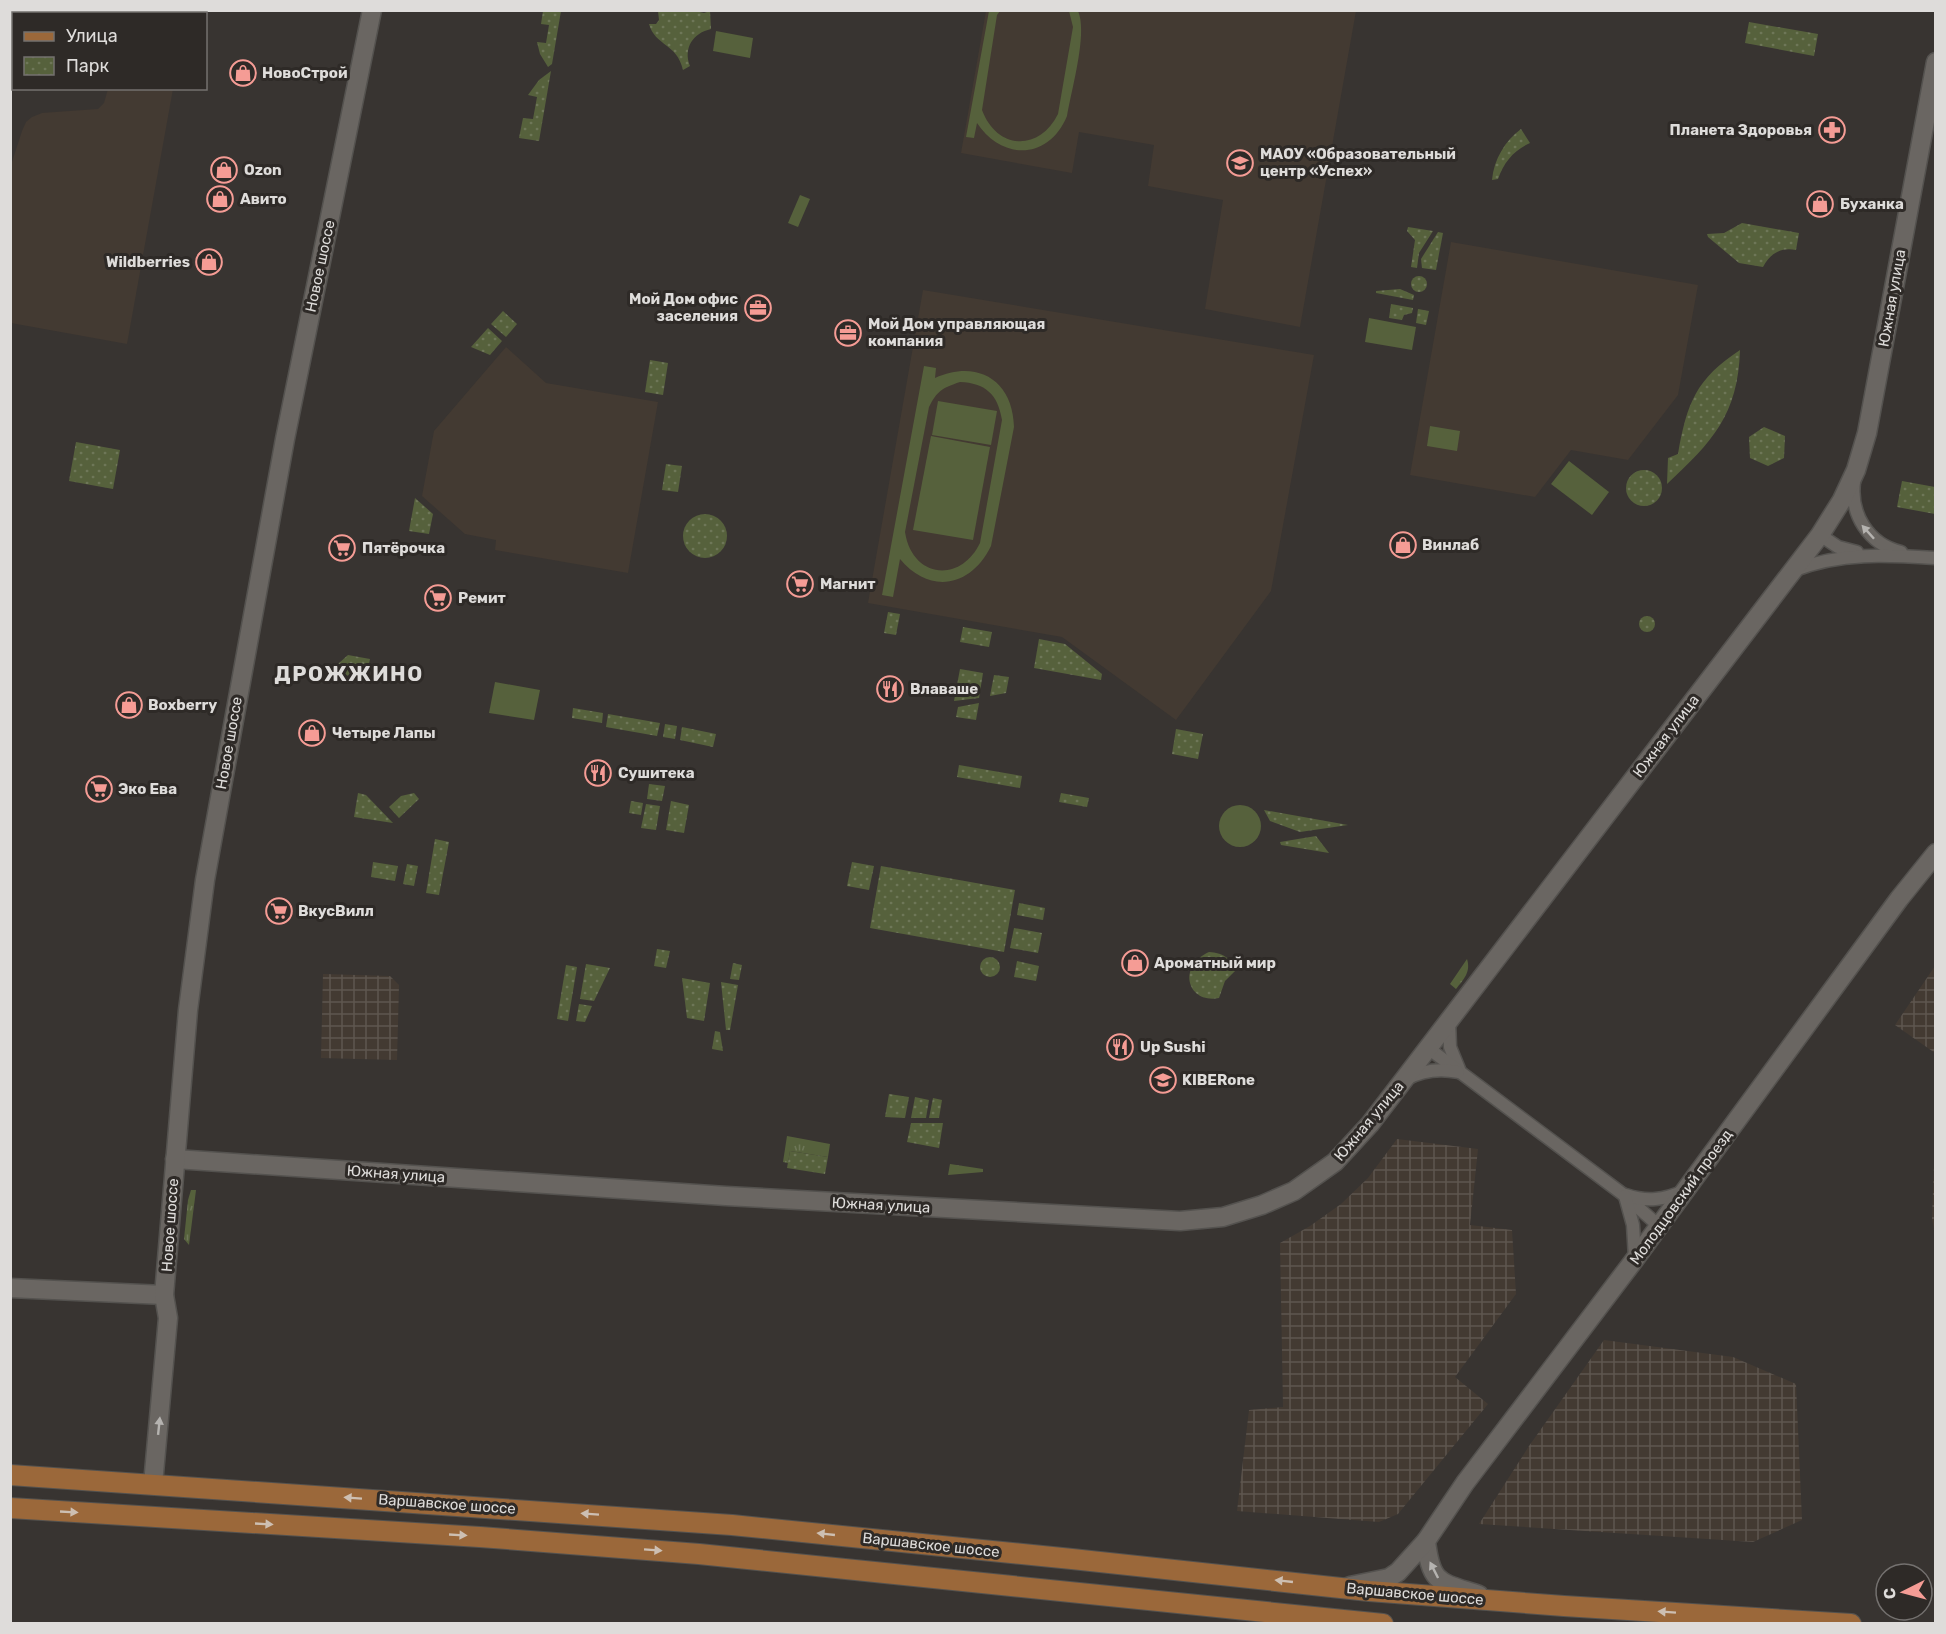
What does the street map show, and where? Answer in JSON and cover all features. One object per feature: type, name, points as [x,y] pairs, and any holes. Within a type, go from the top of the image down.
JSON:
[{"type":"main road","name":"Варшавское шоссе","points":[[10,1475],[732,1525],[1496,1601],[1851,1623]]},
{"type":"main road","name":"Варшавское шоссе","points":[[10,1508],[480,1537],[721,1556],[1383,1623]]},
{"type":"street","name":"Новое шоссе","points":[[153,1484],[168,1318],[164,1295],[188,1010],[207,869],[285,440],[372,10]]},
{"type":"street","name":"Южная улица","points":[[175,1159],[726,1196],[1180,1221],[1223,1217],[1262,1206],[1294,1191],[1335,1162],[1345,1152],[1402,1081],[1820,535],[1842,500],[1856,470],[1868,433],[1935,62]]},
{"type":"street","points":[[1856,470],[1853,494],[1856,513],[1862,526],[1879,543],[1896,551],[1919,557]]},
{"type":"street","points":[[1820,535],[1838,547],[1868,555]]},
{"type":"street","points":[[1792,571],[1816,562],[1868,555],[1935,558]]},
{"type":"street","name":"Молодцовский проезд","points":[[1342,1587],[1389,1578],[1398,1572],[1426,1541],[1465,1484],[1635,1259],[1935,853]]},
{"type":"street","points":[[1449,1020],[1450,1047],[1461,1073]]},
{"type":"street","points":[[1428,1048],[1624,1195],[1659,1226]]},
{"type":"street","points":[[1402,1081],[1430,1070],[1445,1069],[1461,1073]]},
{"type":"street","points":[[1624,1195],[1638,1199],[1657,1200],[1685,1191]]},
{"type":"street","points":[[1624,1195],[1633,1225],[1635,1259]]},
{"type":"street","points":[[10,1288],[164,1295]]},
{"type":"street","points":[[1426,1541],[1430,1566],[1439,1580],[1496,1601]]},
{"type":"shaded area","name":"МАОУ «Образовательный центр «Успех»","points":[[986,11],[1356,11],[1300,327],[1205,309],[1223,200],[1148,186],[1154,145],[1079,132],[1072,173],[961,153]]},
{"type":"shaded area","points":[[108,90],[173,90],[127,344],[11,323],[11,165],[22,131],[26,122],[42,113],[98,109],[104,103]]},
{"type":"shaded area","points":[[1451,242],[1698,285],[1678,395],[1628,460],[1571,450],[1535,497],[1410,475]]},
{"type":"shaded area","points":[[923,290],[1314,355],[1271,591],[1176,720],[1062,637],[868,603]]},
{"type":"shaded area","points":[[506,347],[546,383],[658,402],[628,573],[495,550],[496,540],[465,534],[422,496],[434,431]]},
{"type":"shaded area","points":[[1935,966],[1935,1053],[1895,1025]]},
{"type":"shaded area","points":[[323,974],[390,976],[399,985],[397,1060],[321,1058]]},
{"type":"shaded area","points":[[1935,1136],[1935,1236],[1932,1219]]},
{"type":"shaded area","points":[[1397,1139],[1478,1149],[1470,1225],[1512,1230],[1516,1294],[1455,1377],[1488,1404],[1398,1514],[1379,1522],[1237,1511],[1249,1410],[1283,1407],[1280,1243],[1310,1226],[1341,1204],[1368,1178]]},
{"type":"shaded area","points":[[1604,1340],[1733,1357],[1796,1384],[1802,1520],[1753,1542],[1479,1524],[1529,1446]]},
{"type":"green space","points":[[543,11],[561,11],[552,64],[548,67],[540,54],[537,42],[546,43],[549,25],[541,24]]},
{"type":"green space","points":[[658,11],[704,13],[710,11],[711,29],[699,34],[691,42],[688,53],[690,66],[683,70],[676,55],[656,37],[649,24],[656,24],[659,20]]},
{"type":"green space","points":[[989,11],[1000,11],[997,15],[982,110],[998,133],[1008,139],[1018,141],[1030,140],[1040,135],[1058,114],[1073,27],[1069,11],[1078,11],[1081,21],[1080,47],[1067,116],[1049,141],[1037,148],[1012,149],[999,144],[977,123],[974,138],[966,137]]},
{"type":"green space","points":[[1749,22],[1818,34],[1814,56],[1745,43]]},
{"type":"green space","points":[[716,31],[753,38],[750,58],[713,51]]},
{"type":"green space","points":[[551,71],[539,141],[519,138],[523,118],[533,119],[537,97],[528,95],[539,80]]},
{"type":"green space","points":[[1521,129],[1530,143],[1514,153],[1503,167],[1498,179],[1492,180],[1501,151]]},
{"type":"green space","points":[[800,195],[810,199],[798,227],[788,223]]},
{"type":"green space","points":[[1742,223],[1799,233],[1796,250],[1776,252],[1763,267],[1739,263],[1707,234],[1724,233]]},
{"type":"green space","points":[[1408,227],[1433,231],[1419,253],[1417,268],[1411,267],[1415,240],[1407,231]]},
{"type":"green space","points":[[1438,232],[1443,233],[1436,270],[1422,268],[1421,259]]},
{"type":"green space","points":[[1419,276],[1425,278],[1427,284],[1425,290],[1419,292],[1413,290],[1411,284],[1413,278]]},
{"type":"green space","points":[[1400,289],[1414,295],[1413,300],[1376,293],[1376,291]]},
{"type":"green space","points":[[1391,304],[1413,308],[1412,313],[1404,315],[1402,320],[1389,318]]},
{"type":"green space","points":[[1418,309],[1429,311],[1426,325],[1416,323]]},
{"type":"green space","points":[[503,311],[517,324],[506,337],[491,324]]},
{"type":"green space","points":[[1369,318],[1416,327],[1412,350],[1365,342]]},
{"type":"green space","points":[[488,328],[502,341],[490,355],[471,347]]},
{"type":"green space","points":[[1740,350],[1734,392],[1720,426],[1697,454],[1667,484],[1668,458],[1678,454],[1685,420],[1696,394],[1713,371]]},
{"type":"green space","points":[[650,360],[668,363],[663,395],[645,392]]},
{"type":"green space","points":[[924,366],[936,368],[935,378],[965,371],[990,378],[1000,386],[1007,397],[1014,427],[991,546],[983,560],[973,570],[961,578],[949,581],[937,582],[924,578],[900,559],[893,597],[882,595]],"holes":[[[960,382],[983,388],[994,397],[1002,420],[980,543],[961,565],[949,570],[938,570],[927,567],[917,559],[909,547],[905,532],[929,407],[944,388]]]},
{"type":"green space","points":[[938,401],[997,411],[991,445],[932,435]]},
{"type":"green space","points":[[1430,426],[1460,431],[1457,451],[1427,446]]},
{"type":"green space","points":[[1764,427],[1785,436],[1784,458],[1768,466],[1750,458],[1749,437]]},
{"type":"green space","points":[[931,436],[990,447],[973,540],[913,530]]},
{"type":"green space","points":[[76,442],[120,450],[113,489],[69,481]]},
{"type":"green space","points":[[1569,461],[1609,492],[1592,515],[1551,484]]},
{"type":"green space","points":[[666,464],[682,466],[678,492],[662,490]]},
{"type":"green space","points":[[1644,470],[1657,475],[1662,488],[1657,501],[1644,506],[1631,501],[1626,488],[1631,475]]},
{"type":"green space","points":[[1902,481],[1935,487],[1935,514],[1897,507]]},
{"type":"green space","points":[[415,498],[433,514],[429,534],[409,531]]},
{"type":"green space","points":[[705,514],[720,521],[727,536],[720,551],[705,558],[690,551],[683,536],[690,521]]},
{"type":"green space","points":[[888,612],[900,614],[896,635],[884,633]]},
{"type":"green space","points":[[1647,616],[1655,624],[1647,632],[1639,624]]},
{"type":"green space","points":[[963,627],[992,632],[989,647],[960,642]]},
{"type":"green space","points":[[1039,639],[1065,644],[1102,674],[1101,680],[1034,668]]},
{"type":"green space","points":[[348,655],[370,659],[366,679],[329,672]]},
{"type":"green space","points":[[960,669],[983,673],[979,698],[954,701]]},
{"type":"green space","points":[[994,675],[1009,677],[1006,693],[990,696]]},
{"type":"green space","points":[[495,682],[540,690],[534,720],[489,713]]},
{"type":"green space","points":[[979,703],[976,720],[956,717],[958,707]]},
{"type":"green space","points":[[573,708],[603,713],[602,723],[572,718]]},
{"type":"green space","points":[[608,714],[660,723],[657,736],[606,727]]},
{"type":"green space","points":[[665,724],[677,726],[675,739],[663,737]]},
{"type":"green space","points":[[682,727],[716,734],[713,747],[680,740]]},
{"type":"green space","points":[[1176,729],[1203,734],[1198,759],[1172,754]]},
{"type":"green space","points":[[959,765],[1022,776],[1020,788],[957,777]]},
{"type":"green space","points":[[649,784],[665,786],[662,801],[647,799]]},
{"type":"green space","points":[[358,793],[366,795],[393,823],[354,817]]},
{"type":"green space","points":[[414,793],[419,799],[399,818],[389,807],[401,796]]},
{"type":"green space","points":[[1061,793],[1089,798],[1087,807],[1059,802]]},
{"type":"green space","points":[[631,801],[643,803],[641,815],[629,813]]},
{"type":"green space","points":[[671,801],[689,805],[684,833],[666,830]]},
{"type":"green space","points":[[646,804],[660,806],[656,830],[641,828]]},
{"type":"green space","points":[[1240,805],[1255,811],[1261,826],[1255,841],[1240,847],[1225,841],[1219,826],[1225,811]]},
{"type":"green space","points":[[1264,810],[1348,825],[1300,832],[1270,821]]},
{"type":"green space","points":[[1316,836],[1329,853],[1281,845],[1280,842]]},
{"type":"green space","points":[[435,839],[449,842],[439,895],[426,893]]},
{"type":"green space","points":[[373,862],[398,866],[395,881],[371,877]]},
{"type":"green space","points":[[852,862],[874,866],[869,890],[847,886]]},
{"type":"green space","points":[[407,864],[418,866],[414,886],[403,884]]},
{"type":"green space","points":[[881,866],[1015,890],[1004,952],[870,928]]},
{"type":"green space","points":[[1019,903],[1045,908],[1043,920],[1017,915]]},
{"type":"green space","points":[[1014,928],[1042,933],[1038,953],[1010,948]]},
{"type":"green space","points":[[657,949],[670,951],[666,968],[654,966]]},
{"type":"green space","points":[[1209,952],[1225,956],[1236,970],[1225,981],[1219,998],[1199,995],[1190,983],[1193,966],[1199,958]]},
{"type":"green space","points":[[990,957],[997,960],[1000,967],[997,974],[990,977],[983,974],[980,967],[983,960]]},
{"type":"green space","points":[[1467,959],[1467,972],[1456,989],[1450,984]]},
{"type":"green space","points":[[1017,961],[1039,966],[1036,981],[1014,977]]},
{"type":"green space","points":[[733,963],[742,965],[739,980],[730,979]]},
{"type":"green space","points":[[586,964],[610,968],[594,1001],[580,999]]},
{"type":"green space","points":[[566,965],[577,967],[568,1021],[557,1019]]},
{"type":"green space","points":[[682,978],[710,983],[704,1021],[687,1018]]},
{"type":"green space","points":[[721,982],[738,985],[730,1030],[726,1030]]},
{"type":"green space","points":[[579,1004],[592,1006],[585,1022],[576,1021]]},
{"type":"green space","points":[[715,1031],[720,1032],[723,1051],[712,1049]]},
{"type":"green space","points":[[889,1094],[909,1097],[905,1118],[885,1117]]},
{"type":"green space","points":[[915,1097],[929,1100],[926,1118],[911,1118]]},
{"type":"green space","points":[[933,1098],[942,1100],[939,1118],[929,1118]]},
{"type":"green space","points":[[911,1123],[943,1123],[939,1148],[907,1142]]},
{"type":"green space","points":[[787,1136],[830,1144],[828,1157],[790,1151],[788,1163],[783,1162]]},
{"type":"green space","points":[[790,1151],[828,1157],[825,1174],[787,1168]]},
{"type":"green space","points":[[950,1164],[983,1169],[983,1172],[948,1175]]},
{"type":"green space","points":[[191,1190],[196,1190],[189,1245],[184,1239]]},
{"type":"place","name":"НовоСтрой","points":[[243,73]]},
{"type":"place","name":"Планета Здоровья","points":[[1832,130]]},
{"type":"place","name":"МАОУ «Образовательный центр «Успех»","points":[[1240,163]]},
{"type":"place","name":"Ozon","points":[[224,170]]},
{"type":"place","name":"Авито","points":[[220,199]]},
{"type":"place","name":"Буханка","points":[[1820,204]]},
{"type":"place","name":"Wildberries","points":[[209,262]]},
{"type":"place","name":"Мой Дом офис заселения","points":[[758,308]]},
{"type":"place","name":"Мой Дом управляющая компания","points":[[848,333]]},
{"type":"place","name":"Винлаб","points":[[1403,545]]},
{"type":"place","name":"Пятёрочка","points":[[342,548]]},
{"type":"place","name":"Магнит","points":[[800,584]]},
{"type":"place","name":"Ремит","points":[[438,598]]},
{"type":"place","name":"Влаваше","points":[[890,689]]},
{"type":"place","name":"Boxberry","points":[[129,705]]},
{"type":"place","name":"Четыре Лапы","points":[[312,733]]},
{"type":"place","name":"Сушитека","points":[[598,773]]},
{"type":"place","name":"Эко Ева","points":[[99,789]]},
{"type":"place","name":"ВкусВилл","points":[[279,911]]},
{"type":"place","name":"Ароматный мир","points":[[1135,963]]},
{"type":"place","name":"Up Sushi","points":[[1120,1047]]},
{"type":"place","name":"KIBERone","points":[[1163,1080]]},
{"type":"district","name":"ДРОЖЖИНО","points":[[349,673]]}]
